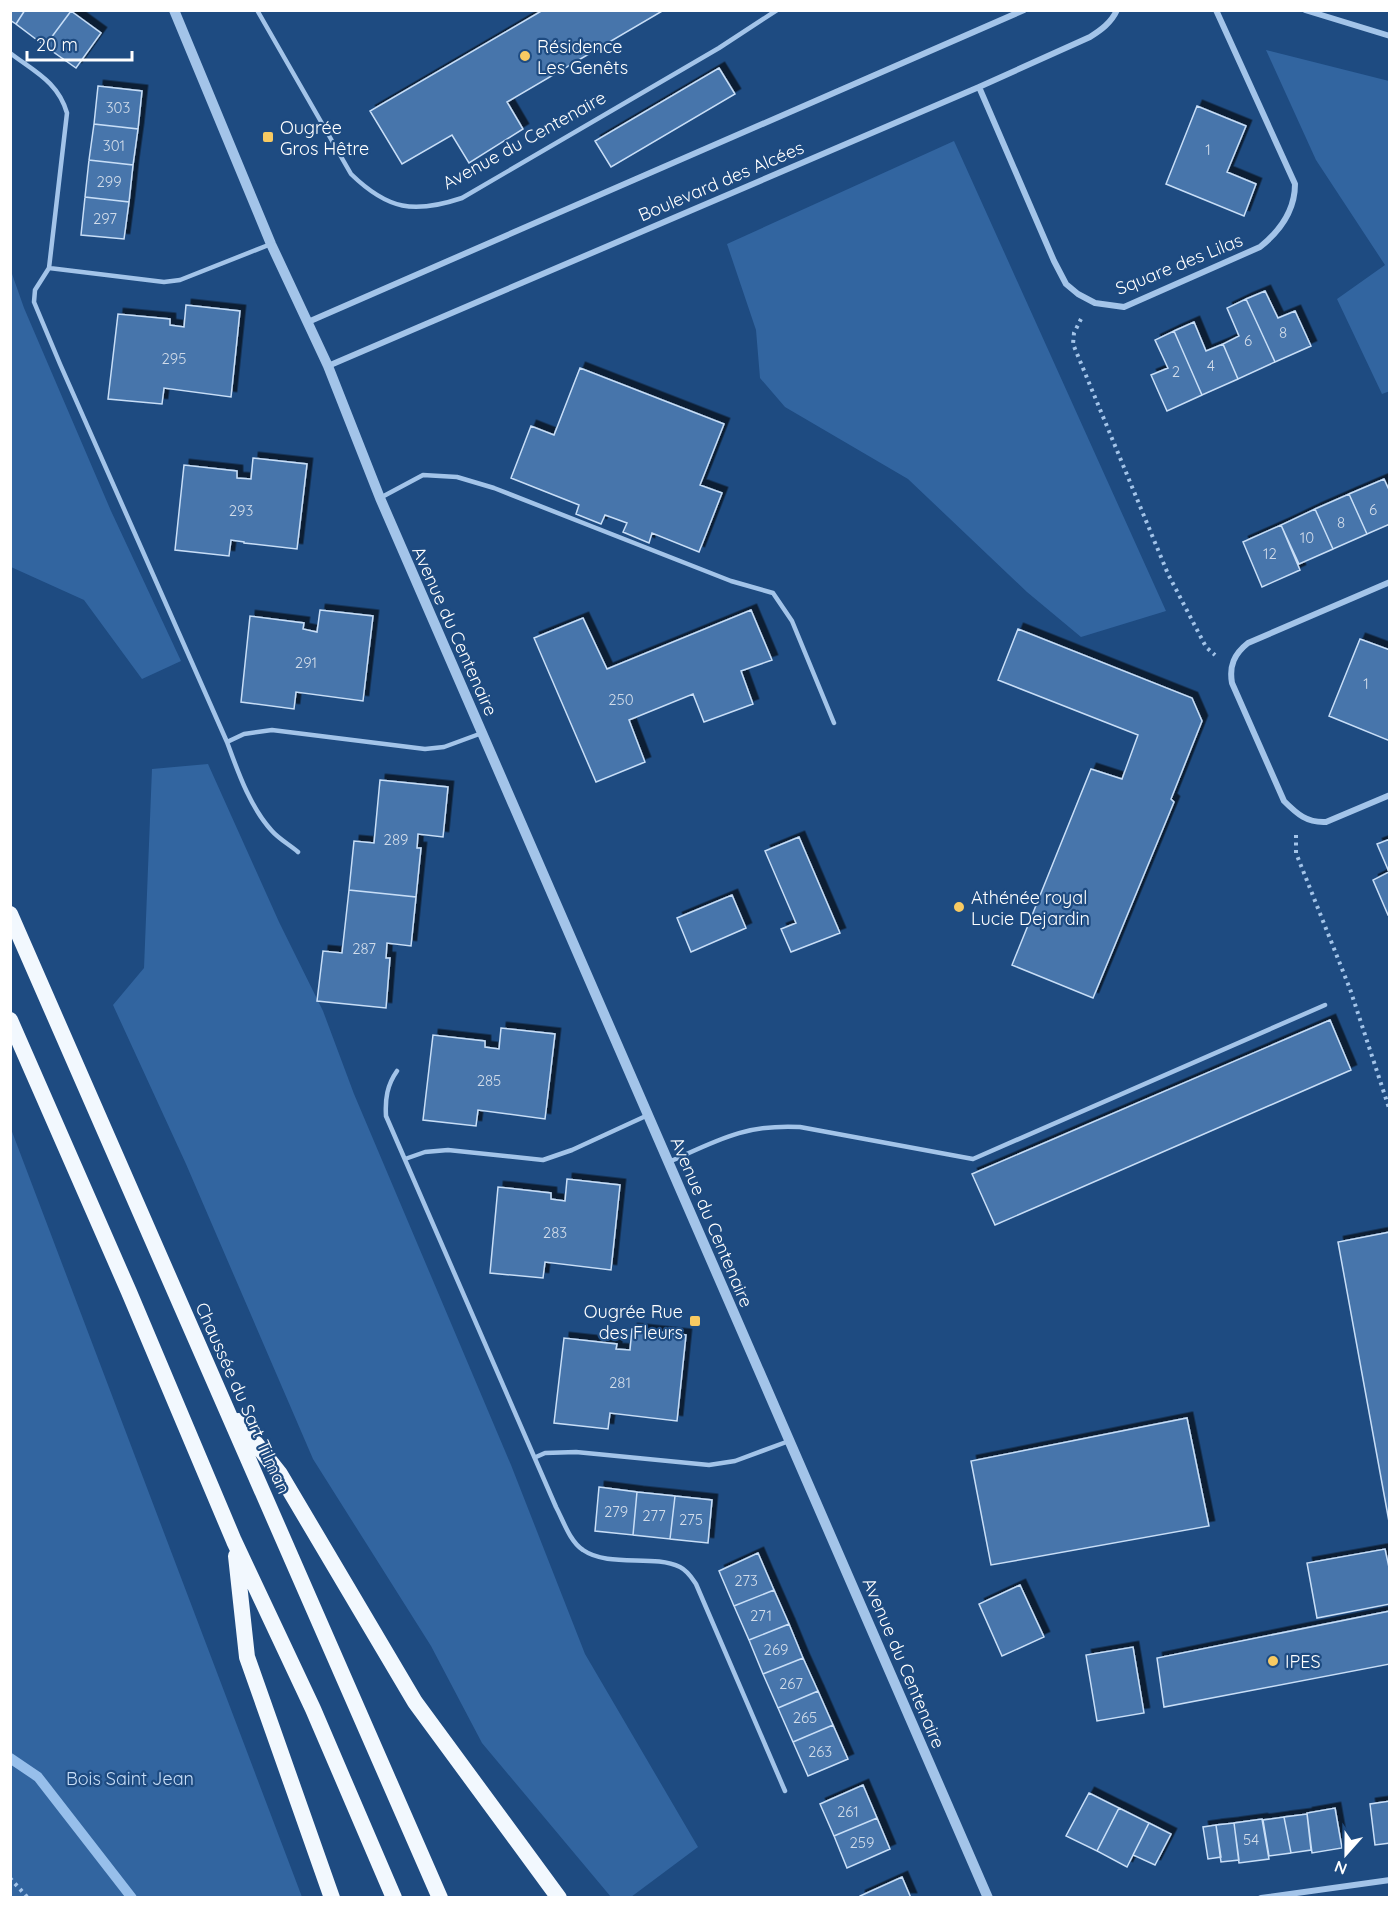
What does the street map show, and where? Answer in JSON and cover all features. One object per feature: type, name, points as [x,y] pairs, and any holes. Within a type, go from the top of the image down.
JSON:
[{"type":"highway","name":"Chaussée du Sart Tilman","points":[[10,914],[440,1898]]},
{"type":"highway","points":[[10,1020],[134,1303],[234,1540],[313,1708],[394,1898]]},
{"type":"highway","points":[[223,1401],[280,1474],[415,1702],[559,1898]]},
{"type":"highway","points":[[234,1540],[248,1657],[332,1898]]},
{"type":"street","name":"Avenue du Centenaire","points":[[174,10],[272,244],[328,366],[380,498],[988,1898]]},
{"type":"street","name":"Boulevard des Alcées","points":[[308,322],[1024,10]]},
{"type":"street","name":"Boulevard des Alcées","points":[[328,366],[979,87],[1090,36],[1102,29],[1114,17],[1117,10]]},
{"type":"street","name":"Square des Lilas","points":[[979,87],[1066,284],[1090,300],[1109,306],[1124,307],[1260,247],[1272,238],[1289,212],[1295,197],[1295,184],[1216,10]]},
{"type":"street","points":[[1305,10],[1389,36]]},
{"type":"street","points":[[1389,582],[1248,643],[1241,648],[1232,664],[1232,684],[1284,801],[1295,813],[1315,822],[1326,822],[1389,795]]},
{"type":"street","points":[[1261,1898],[1389,1880]]},
{"type":"lane","name":"Avenue du Centenaire","points":[[257,10],[351,174],[366,189],[382,198],[404,207],[426,208],[462,198],[719,48],[777,10]]},
{"type":"lane","points":[[10,53],[54,86],[63,98],[67,113],[49,268],[35,290],[34,302],[40,319],[255,807],[272,832],[298,852]]},
{"type":"lane","points":[[49,268],[164,282],[180,280],[272,244]]},
{"type":"lane","points":[[380,498],[423,475],[457,477],[494,488],[731,581],[773,593],[792,621],[834,723]]},
{"type":"lane","name":"Avenue du Centenaire","points":[[227,742],[244,734],[272,730],[425,749],[444,747],[482,733]]},
{"type":"lane","points":[[669,1161],[733,1133],[780,1126],[800,1127],[973,1159],[1325,1005]]},
{"type":"lane","points":[[397,1071],[389,1081],[385,1104],[386,1116],[556,1507],[573,1539],[583,1550],[599,1557],[669,1564],[689,1574],[696,1584],[785,1791]]},
{"type":"lane","points":[[405,1159],[425,1152],[448,1150],[543,1160],[572,1150],[648,1115]]},
{"type":"lane","points":[[536,1457],[545,1453],[576,1452],[715,1465],[735,1461],[789,1441]]},
{"type":"path","points":[[1090,300],[1074,333],[1073,344],[1168,574],[1206,647],[1232,664]]},
{"type":"path","points":[[1306,819],[1294,838],[1296,853],[1350,989],[1389,1112]]},
{"type":"path","points":[[10,1878],[28,1898]]},
{"type":"green space","points":[[1266,50],[1389,81],[1390,391],[1382,394],[1337,299],[1385,265],[1316,160]]},
{"type":"green space","points":[[954,141],[1166,611],[1081,637],[1027,592],[908,479],[785,407],[760,378],[756,330],[727,244]]},
{"type":"green space","points":[[11,271],[24,308],[111,511],[181,661],[142,679],[84,600],[11,567]]},
{"type":"green space","points":[[208,764],[279,922],[323,1011],[354,1094],[511,1465],[585,1654],[698,1847],[631,1897],[611,1897],[482,1743],[431,1646],[313,1459],[186,1164],[113,1005],[144,968],[152,769]]},
{"type":"green space","name":"Bois Saint Jean","points":[[11,1129],[302,1897],[11,1897]]},
{"type":"building","points":[[10,10],[25,10],[16,24],[10,20]]},
{"type":"building","points":[[25,10],[71,11],[45,46],[16,24]]},
{"type":"building","name":"Résidence Les Genêts","points":[[543,10],[664,10],[507,102],[523,129],[469,163],[452,135],[402,164],[370,111]]},
{"type":"building","points":[[71,11],[101,33],[76,68],[45,46]]},
{"type":"building","points":[[719,68],[735,94],[611,167],[595,141]]},
{"type":"building","points":[[98,86],[142,91],[138,129],[94,124]]},
{"type":"building","points":[[1197,106],[1246,126],[1227,172],[1256,184],[1244,216],[1166,184]]},
{"type":"building","points":[[94,124],[138,129],[133,165],[89,160]]},
{"type":"building","points":[[89,160],[133,165],[129,202],[85,197]]},
{"type":"building","points":[[85,197],[129,202],[124,239],[81,235]]},
{"type":"building","points":[[1265,291],[1278,318],[1295,311],[1311,346],[1275,362],[1246,299]]},
{"type":"building","points":[[1246,299],[1275,362],[1238,379],[1223,344],[1239,336],[1227,308]]},
{"type":"building","points":[[186,305],[240,311],[231,397],[164,388],[162,404],[108,399],[118,314],[170,319],[170,325],[184,327]]},
{"type":"building","points":[[1194,322],[1206,351],[1223,344],[1238,379],[1202,395],[1174,331]]},
{"type":"building","points":[[1174,331],[1202,395],[1167,411],[1151,375],[1168,368],[1155,340]]},
{"type":"building","points":[[580,368],[724,424],[700,485],[722,493],[699,552],[652,533],[649,543],[623,532],[627,523],[605,515],[601,524],[576,514],[579,505],[511,478],[531,426],[554,435]]},
{"type":"building","points":[[253,458],[307,464],[297,549],[231,540],[229,556],[175,550],[184,465],[237,471],[237,478],[251,479]]},
{"type":"building","points":[[1384,479],[1390,492],[1390,524],[1367,534],[1349,494]]},
{"type":"building","points":[[1349,494],[1367,534],[1333,549],[1315,509]]},
{"type":"building","points":[[1315,509],[1333,549],[1299,564],[1281,525]]},
{"type":"building","points":[[1281,525],[1300,570],[1262,587],[1243,542]]},
{"type":"building","points":[[320,610],[373,616],[363,701],[296,692],[294,709],[241,702],[250,616],[304,623],[303,629],[317,632]]},
{"type":"building","points":[[751,610],[772,660],[741,671],[753,704],[704,722],[693,694],[629,720],[645,762],[596,782],[534,638],[583,618],[607,669]]},
{"type":"building","points":[[1018,629],[1192,698],[1202,721],[1171,799],[1174,802],[1093,998],[1012,965],[1091,769],[1122,779],[1138,735],[998,680]]},
{"type":"building","points":[[1360,639],[1390,650],[1390,741],[1329,716]]},
{"type":"building","points":[[380,780],[448,787],[443,837],[418,834],[417,848],[421,848],[416,897],[349,890],[354,841],[374,843]]},
{"type":"building","points":[[799,837],[840,933],[791,952],[781,929],[796,923],[765,851]]},
{"type":"building","points":[[1390,839],[1390,914],[1388,915],[1373,880],[1389,872],[1377,844]]},
{"type":"building","points":[[349,890],[416,897],[411,946],[387,943],[386,958],[390,958],[386,1008],[317,1001],[323,951],[342,953]]},
{"type":"building","points":[[732,895],[746,928],[691,952],[677,918]]},
{"type":"building","points":[[1330,1020],[1351,1070],[995,1225],[972,1174]]},
{"type":"building","points":[[501,1028],[555,1034],[545,1119],[478,1110],[476,1126],[423,1120],[433,1035],[485,1041],[485,1047],[499,1049]]},
{"type":"building","points":[[567,1179],[620,1185],[611,1270],[545,1262],[543,1278],[490,1273],[498,1187],[551,1193],[551,1199],[565,1201]]},
{"type":"building","points":[[1390,1232],[1390,1527],[1338,1242]]},
{"type":"building","points":[[632,1329],[686,1335],[677,1421],[610,1413],[608,1429],[554,1423],[564,1338],[617,1344],[616,1349],[630,1350]]},
{"type":"building","points":[[1187,1418],[1209,1526],[991,1565],[971,1461]]},
{"type":"building","points":[[599,1487],[637,1492],[633,1535],[595,1531]]},
{"type":"building","points":[[637,1492],[675,1496],[670,1539],[633,1535]]},
{"type":"building","points":[[675,1496],[712,1500],[708,1543],[670,1539]]},
{"type":"building","points":[[1385,1549],[1390,1572],[1390,1604],[1317,1618],[1307,1563]]},
{"type":"building","points":[[758,1553],[774,1590],[734,1606],[719,1571]]},
{"type":"building","points":[[1020,1585],[1044,1637],[1002,1656],[979,1604]]},
{"type":"building","points":[[774,1590],[789,1624],[749,1640],[734,1606]]},
{"type":"building","name":"IPES","points":[[1390,1611],[1390,1664],[1164,1707],[1157,1658]]},
{"type":"building","points":[[789,1624],[803,1658],[763,1674],[749,1640]]},
{"type":"building","points":[[1133,1647],[1144,1713],[1097,1721],[1086,1655]]},
{"type":"building","points":[[803,1658],[818,1691],[778,1708],[763,1674]]},
{"type":"building","points":[[818,1691],[833,1725],[793,1742],[778,1708]]},
{"type":"building","points":[[833,1725],[848,1759],[808,1776],[793,1742]]},
{"type":"building","points":[[863,1785],[877,1818],[834,1836],[820,1804]]},
{"type":"building","points":[[1089,1793],[1119,1808],[1097,1851],[1066,1836]]},
{"type":"building","points":[[1390,1801],[1390,1843],[1375,1845],[1370,1804]]},
{"type":"building","points":[[1119,1808],[1149,1823],[1127,1867],[1097,1851]]},
{"type":"building","points":[[1335,1808],[1342,1848],[1312,1853],[1307,1813]]},
{"type":"building","points":[[1307,1814],[1311,1850],[1291,1853],[1284,1817]]},
{"type":"building","points":[[1284,1817],[1291,1853],[1269,1856],[1263,1820]]},
{"type":"building","points":[[877,1818],[890,1849],[847,1868],[834,1836]]},
{"type":"building","points":[[1262,1819],[1269,1859],[1239,1863],[1234,1823]]},
{"type":"building","points":[[1149,1823],[1171,1834],[1155,1865],[1133,1855]]},
{"type":"building","points":[[1234,1823],[1239,1860],[1221,1862],[1216,1825]]},
{"type":"building","points":[[1216,1825],[1221,1857],[1208,1859],[1203,1827]]},
{"type":"building","points":[[902,1877],[911,1898],[860,1898],[860,1896]]},
{"type":"waterway","points":[[10,1758],[38,1777],[132,1898]]},
{"type":"place","name":"Résidence Les Genêts","points":[[525,56]]},
{"type":"place","name":"Ougrée Gros Hêtre","points":[[268,137]]},
{"type":"place","name":"Athénée royal Lucie Dejardin","points":[[959,907]]},
{"type":"place","name":"Ougrée Rue des Fleurs","points":[[695,1321]]},
{"type":"place","name":"IPES","points":[[1273,1661]]}]
